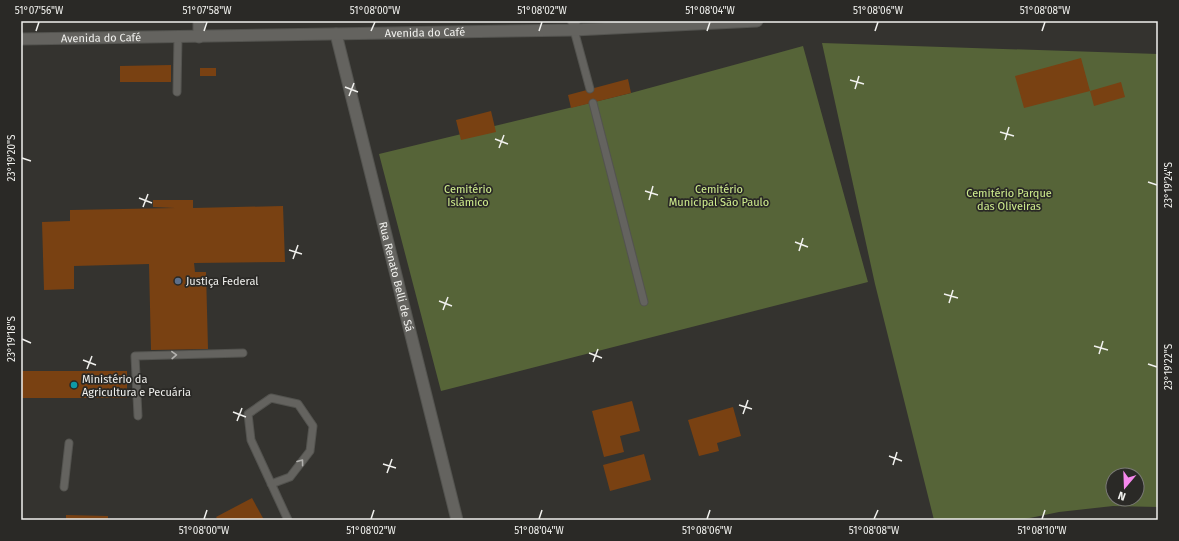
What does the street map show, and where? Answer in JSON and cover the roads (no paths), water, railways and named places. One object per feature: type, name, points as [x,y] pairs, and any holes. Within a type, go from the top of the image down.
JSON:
[{"type":"street","points":[[199,21],[199,37]]},
{"type":"street","name":"Avenida do Café","points":[[21,39],[336,34],[757,21]]},
{"type":"street","name":"Rua Renato Belli de Sá","points":[[336,34],[457,520]]},
{"type":"lane","points":[[574,26],[590,89]]},
{"type":"lane","points":[[176,92],[178,37]]},
{"type":"lane","points":[[593,103],[644,302]]},
{"type":"lane","points":[[138,416],[135,356],[243,353]]},
{"type":"lane","points":[[271,484],[290,477],[310,450],[313,426],[298,404],[271,398],[248,414],[251,440],[271,484],[288,520]]},
{"type":"lane","points":[[64,487],[69,443]]},
{"type":"place","name":"Justiça Federal","points":[[178,281]]},
{"type":"place","name":"Ministério da Agricultura e Pecuária","points":[[74,385]]},
{"type":"park label","name":"Cemitério Islâmico","points":[[468,195]]},
{"type":"park label","name":"Cemitério Municipal São Paulo","points":[[719,195]]},
{"type":"park label","name":"Cemitério Parque das Oliveiras","points":[[1009,199]]}]
